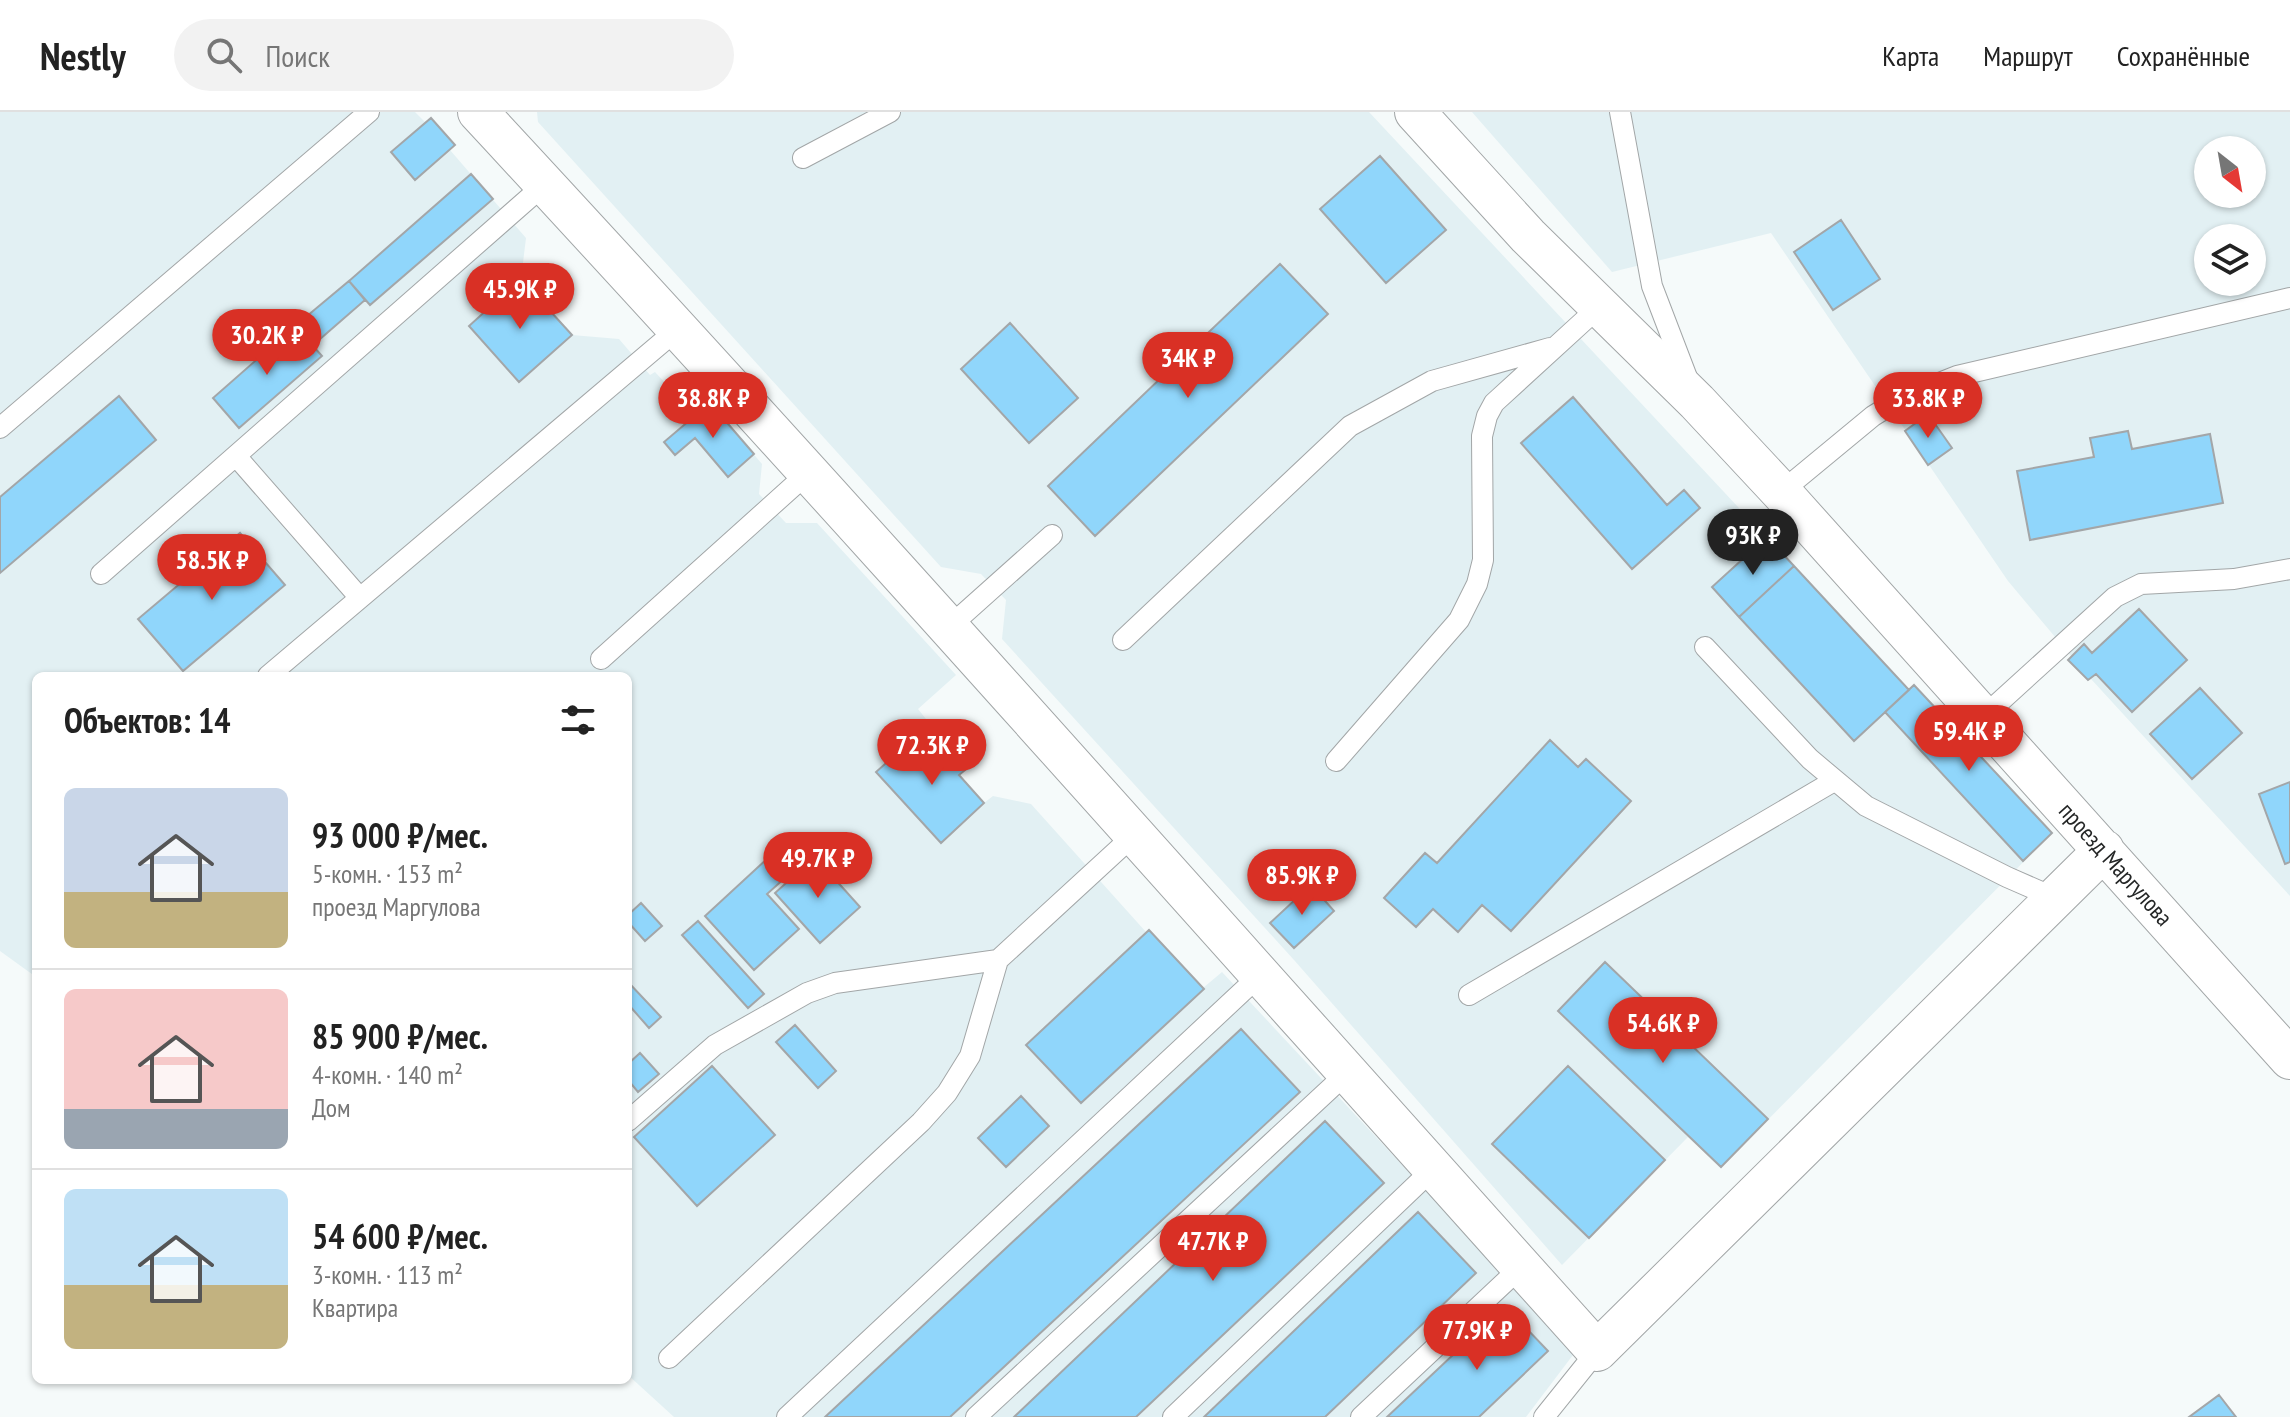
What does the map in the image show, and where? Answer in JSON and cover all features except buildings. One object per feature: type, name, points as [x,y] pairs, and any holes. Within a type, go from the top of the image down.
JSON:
[{"type":"street","points":[[478,112],[679,328],[1597,1351],[2104,850]]},
{"type":"street","name":"проезд Маргулова","points":[[1415,112],[1528,236],[1697,402],[1781,492],[2289,1056]]},
{"type":"lane","points":[[0,428],[369,112]]},
{"type":"lane","points":[[803,158],[890,112]]},
{"type":"lane","points":[[1620,112],[1652,286],[1697,402]]},
{"type":"lane","points":[[101,574],[545,184]]},
{"type":"lane","points":[[1781,492],[1873,416],[1904,397],[1957,376],[2290,298]]},
{"type":"lane","points":[[1336,761],[1459,620],[1477,584],[1483,560],[1482,436],[1494,403],[1599,307]]},
{"type":"lane","points":[[273,672],[679,328]]},
{"type":"lane","points":[[1123,640],[1350,426],[1432,381],[1554,347]]},
{"type":"lane","points":[[236,456],[360,598]]},
{"type":"lane","points":[[601,659],[809,472]]},
{"type":"lane","points":[[949,627],[1052,535]]},
{"type":"lane","points":[[1983,717],[2115,597],[2128,589],[2141,584],[2234,579],[2290,569]]},
{"type":"lane","points":[[1705,647],[1810,759],[1866,806],[2055,898]]},
{"type":"lane","points":[[1469,995],[1834,781]]},
{"type":"lane","points":[[669,1358],[921,1122],[947,1093],[970,1056],[998,960],[1134,835]]},
{"type":"lane","points":[[632,1118],[715,1045],[807,993],[835,983],[998,960]]},
{"type":"lane","points":[[787,1417],[1259,976]]},
{"type":"lane","points":[[976,1417],[1347,1073]]},
{"type":"lane","points":[[1173,1417],[1433,1169]]},
{"type":"lane","points":[[1361,1417],[1521,1267]]},
{"type":"lane","points":[[1544,1417],[1597,1351]]},
{"type":"shaded area","points":[[0,112],[415,112],[425,122],[431,118],[455,145],[450,150],[526,238],[521,279],[572,335],[619,339],[650,375],[655,372],[680,399],[710,403],[762,464],[759,494],[786,523],[817,523],[956,675],[918,709],[930,724],[920,733],[945,760],[956,751],[970,766],[959,776],[984,803],[993,796],[1031,804],[1146,932],[1203,988],[1222,972],[1576,1351],[1526,1417],[674,1417],[632,1379],[632,672],[32,672],[32,974],[0,951]]},
{"type":"shaded area","points":[[537,112],[1369,112],[1909,690],[1914,685],[2052,833],[1721,1167],[1688,1137],[1562,1265],[1294,960],[1002,639],[1006,600],[981,574],[941,567],[538,122]]},
{"type":"shaded area","points":[[1472,112],[2290,112],[2290,896],[2091,679],[2088,680],[2068,660],[2071,656],[2008,581],[1771,233],[1612,272]]}]
